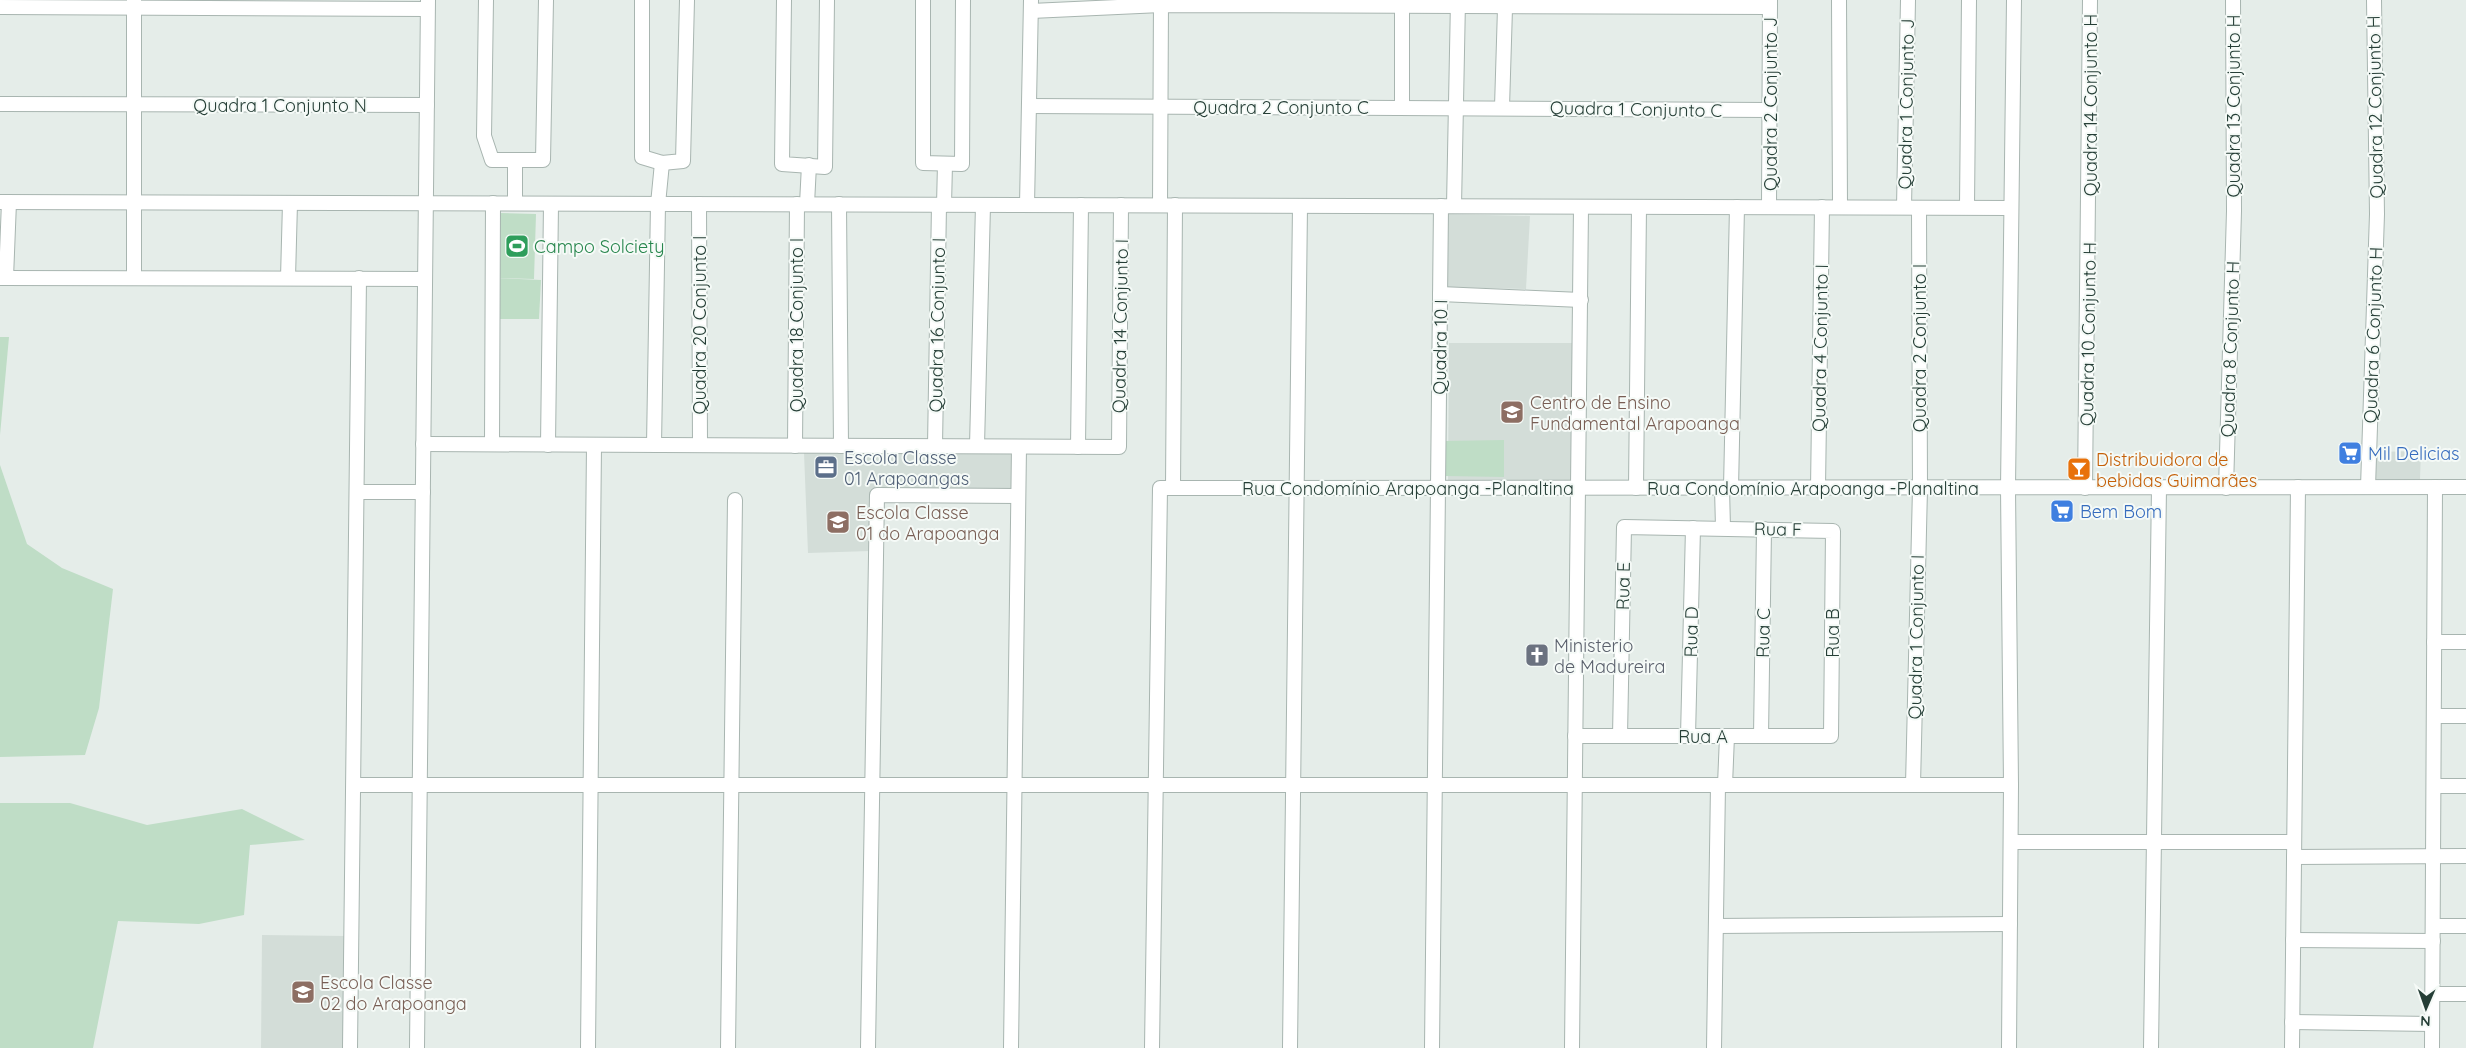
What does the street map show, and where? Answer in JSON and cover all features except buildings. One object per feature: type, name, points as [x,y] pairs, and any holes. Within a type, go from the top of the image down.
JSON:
[{"type":"street","points":[[486,0],[484,136],[492,160],[542,160],[546,0]]},
{"type":"street","points":[[642,0],[642,157],[662,164],[683,161],[687,0]]},
{"type":"street","points":[[784,0],[782,164],[825,166],[828,0]]},
{"type":"street","points":[[923,0],[923,163],[944,164],[962,164],[963,0]]},
{"type":"street","points":[[1839,0],[1840,206]]},
{"type":"street","name":"Quadra 1 Conjunto J","points":[[1904,207],[1908,0]]},
{"type":"street","points":[[1967,206],[1969,0]]},
{"type":"street","points":[[2010,1048],[2011,785],[2008,488],[2014,0]]},
{"type":"street","name":"Quadra 14 Conjunto H","points":[[2089,211],[2090,0]]},
{"type":"street","name":"Quadra 13 Conjunto H","points":[[2232,0],[2234,211]]},
{"type":"street","name":"Quadra 12 Conjunto H","points":[[2374,0],[2377,214]]},
{"type":"street","points":[[1160,205],[1161,3]]},
{"type":"street","points":[[1027,205],[1031,5],[1161,3],[1402,7],[1458,4],[1504,8],[1770,4]]},
{"type":"street","points":[[134,4],[134,278]]},
{"type":"street","points":[[0,7],[134,4],[428,5],[417,1048]]},
{"type":"street","name":"Quadra 10 I","points":[[1432,1048],[1440,294],[1456,107],[1458,4]]},
{"type":"street","name":"Quadra 2 Conjunto J","points":[[1769,207],[1770,4]]},
{"type":"street","points":[[1402,7],[1402,107]]},
{"type":"street","points":[[1502,107],[1504,8]]},
{"type":"street","name":"Quadra 1 Conjunto N","points":[[3,104],[426,105]]},
{"type":"street","name":"Quadra 2 Conjunto C","points":[[1029,106],[1456,107]]},
{"type":"street","name":"Quadra 1 Conjunto C","points":[[1456,107],[1769,110]]},
{"type":"street","points":[[515,160],[515,203]]},
{"type":"street","points":[[654,445],[658,204],[662,164]]},
{"type":"street","name":"Quadra 16 Conjunto I","points":[[935,446],[944,164]]},
{"type":"street","name":"Quadra 18 Conjunto I","points":[[796,446],[802,204],[809,165]]},
{"type":"street","points":[[425,279],[3,278],[5,202],[1581,207],[1840,206],[1919,208],[1967,206],[2011,208]]},
{"type":"street","points":[[288,278],[290,203]]},
{"type":"street","points":[[492,444],[493,203]]},
{"type":"street","points":[[548,444],[551,204]]},
{"type":"street","name":"Quadra 20 Conjunto I","points":[[699,204],[700,445]]},
{"type":"street","points":[[839,204],[841,446]]},
{"type":"street","points":[[977,446],[983,205]]},
{"type":"street","points":[[423,444],[1078,447],[1081,205]]},
{"type":"street","name":"Quadra 14 Conjunto I","points":[[1078,447],[1119,447],[1121,205]]},
{"type":"street","points":[[1152,1048],[1156,785],[1175,205]]},
{"type":"street","points":[[1290,1048],[1300,206]]},
{"type":"street","points":[[1572,1048],[1581,207]]},
{"type":"street","points":[[1636,488],[1639,207]]},
{"type":"street","points":[[1722,528],[1727,488],[1737,207]]},
{"type":"street","name":"Quadra 4 Conjunto I","points":[[1818,488],[1822,207]]},
{"type":"street","name":"Quadra 2 Conjunto I","points":[[1919,208],[1920,488]]},
{"type":"street","name":"Quadra 10 Conjunto H","points":[[2086,488],[2089,211]]},
{"type":"street","name":"Quadra 8 Conjunto H","points":[[2226,488],[2234,211]]},
{"type":"street","name":"Quadra 6 Conjunto H","points":[[2368,487],[2377,214]]},
{"type":"street","points":[[350,1048],[359,278]]},
{"type":"street","points":[[1440,294],[1581,300]]},
{"type":"street","points":[[588,1048],[594,445]]},
{"type":"street","points":[[1011,1048],[1019,447]]},
{"type":"street","points":[[2292,1048],[2298,487]]},
{"type":"street","points":[[2432,1048],[2435,487]]},
{"type":"street","name":"Rua Condomínio Arapoanga -Planaltina","points":[[1167,488],[2466,487]]},
{"type":"street","name":"Quadra 1 Conjunto I","points":[[1913,785],[1920,488]]},
{"type":"street","points":[[2151,1048],[2159,488]]},
{"type":"street","points":[[357,492],[422,492]]},
{"type":"street","points":[[868,1048],[877,495],[1018,496]]},
{"type":"street","points":[[728,1048],[735,500]]},
{"type":"street","name":"Rua F","points":[[1624,526],[1832,530]]},
{"type":"street","name":"Rua E","points":[[1620,736],[1624,526]]},
{"type":"street","name":"Rua D","points":[[1688,736],[1693,528]]},
{"type":"street","name":"Rua C","points":[[1761,736],[1764,529]]},
{"type":"street","name":"Rua B","points":[[1831,736],[1832,530]]},
{"type":"street","points":[[2434,642],[2466,642]]},
{"type":"street","points":[[2434,716],[2466,716]]},
{"type":"street","name":"Rua A","points":[[1575,736],[1831,736]]},
{"type":"street","points":[[1714,1048],[1721,785],[1727,736]]},
{"type":"street","points":[[354,785],[2011,785]]},
{"type":"street","points":[[2434,786],[2466,786]]},
{"type":"street","points":[[2010,842],[2294,842]]},
{"type":"street","points":[[2294,857],[2466,856]]},
{"type":"street","points":[[1716,926],[2010,924]]},
{"type":"street","points":[[2433,926],[2466,926]]},
{"type":"street","points":[[2293,940],[2433,941]]},
{"type":"street","points":[[2433,994],[2466,994]]},
{"type":"street","points":[[2292,1022],[2432,1024]]},
{"type":"shaded area","points":[[1444,214],[1530,216],[1526,289],[1444,287]]},
{"type":"shaded area","name":"Centro de Ensino Fundamental Arapoanga","points":[[1449,343],[1575,343],[1574,481],[1448,483]]},
{"type":"shaded area","points":[[2421,451],[2420,479],[2375,480],[2375,452]]},
{"type":"shaded area","name":"Escola Classe 01 do Arapoanga","points":[[1011,452],[1011,493],[870,493],[870,551],[808,553],[804,453]]},
{"type":"shaded area","name":"Escola Classe 02 do Arapoanga","points":[[262,935],[346,936],[343,1048],[261,1048]]},
{"type":"green space","name":"Campo Solciety","points":[[500,213],[536,214],[534,279],[499,278]]},
{"type":"green space","points":[[496,278],[541,280],[539,319],[495,319]]},
{"type":"green space","points":[[0,337],[9,337],[0,435]]},
{"type":"green space","points":[[1504,440],[1504,477],[1445,476],[1444,441]]},
{"type":"green space","points":[[0,465],[27,544],[62,568],[113,589],[99,708],[85,755],[0,757]]},
{"type":"green space","points":[[0,803],[70,803],[147,825],[242,809],[305,840],[250,845],[244,915],[199,924],[118,921],[93,1048],[0,1048]]},
{"type":"place","name":"Campo Solciety","points":[[517,246]]},
{"type":"place","name":"Centro de Ensino Fundamental Arapoanga","points":[[1512,412]]},
{"type":"place","name":"Mil Delicias","points":[[2350,453]]},
{"type":"place","name":"Escola Classe 01 Arapoangas","points":[[826,467]]},
{"type":"place","name":"Distribuidora de bebidas Guimarães","points":[[2079,469]]},
{"type":"place","name":"Bem Bom","points":[[2062,511]]},
{"type":"place","name":"Escola Classe 01 do Arapoanga","points":[[838,522]]},
{"type":"place","name":"Ministerio de Madureira","points":[[1537,655]]},
{"type":"place","name":"Escola Classe 02 do Arapoanga","points":[[303,992]]}]
